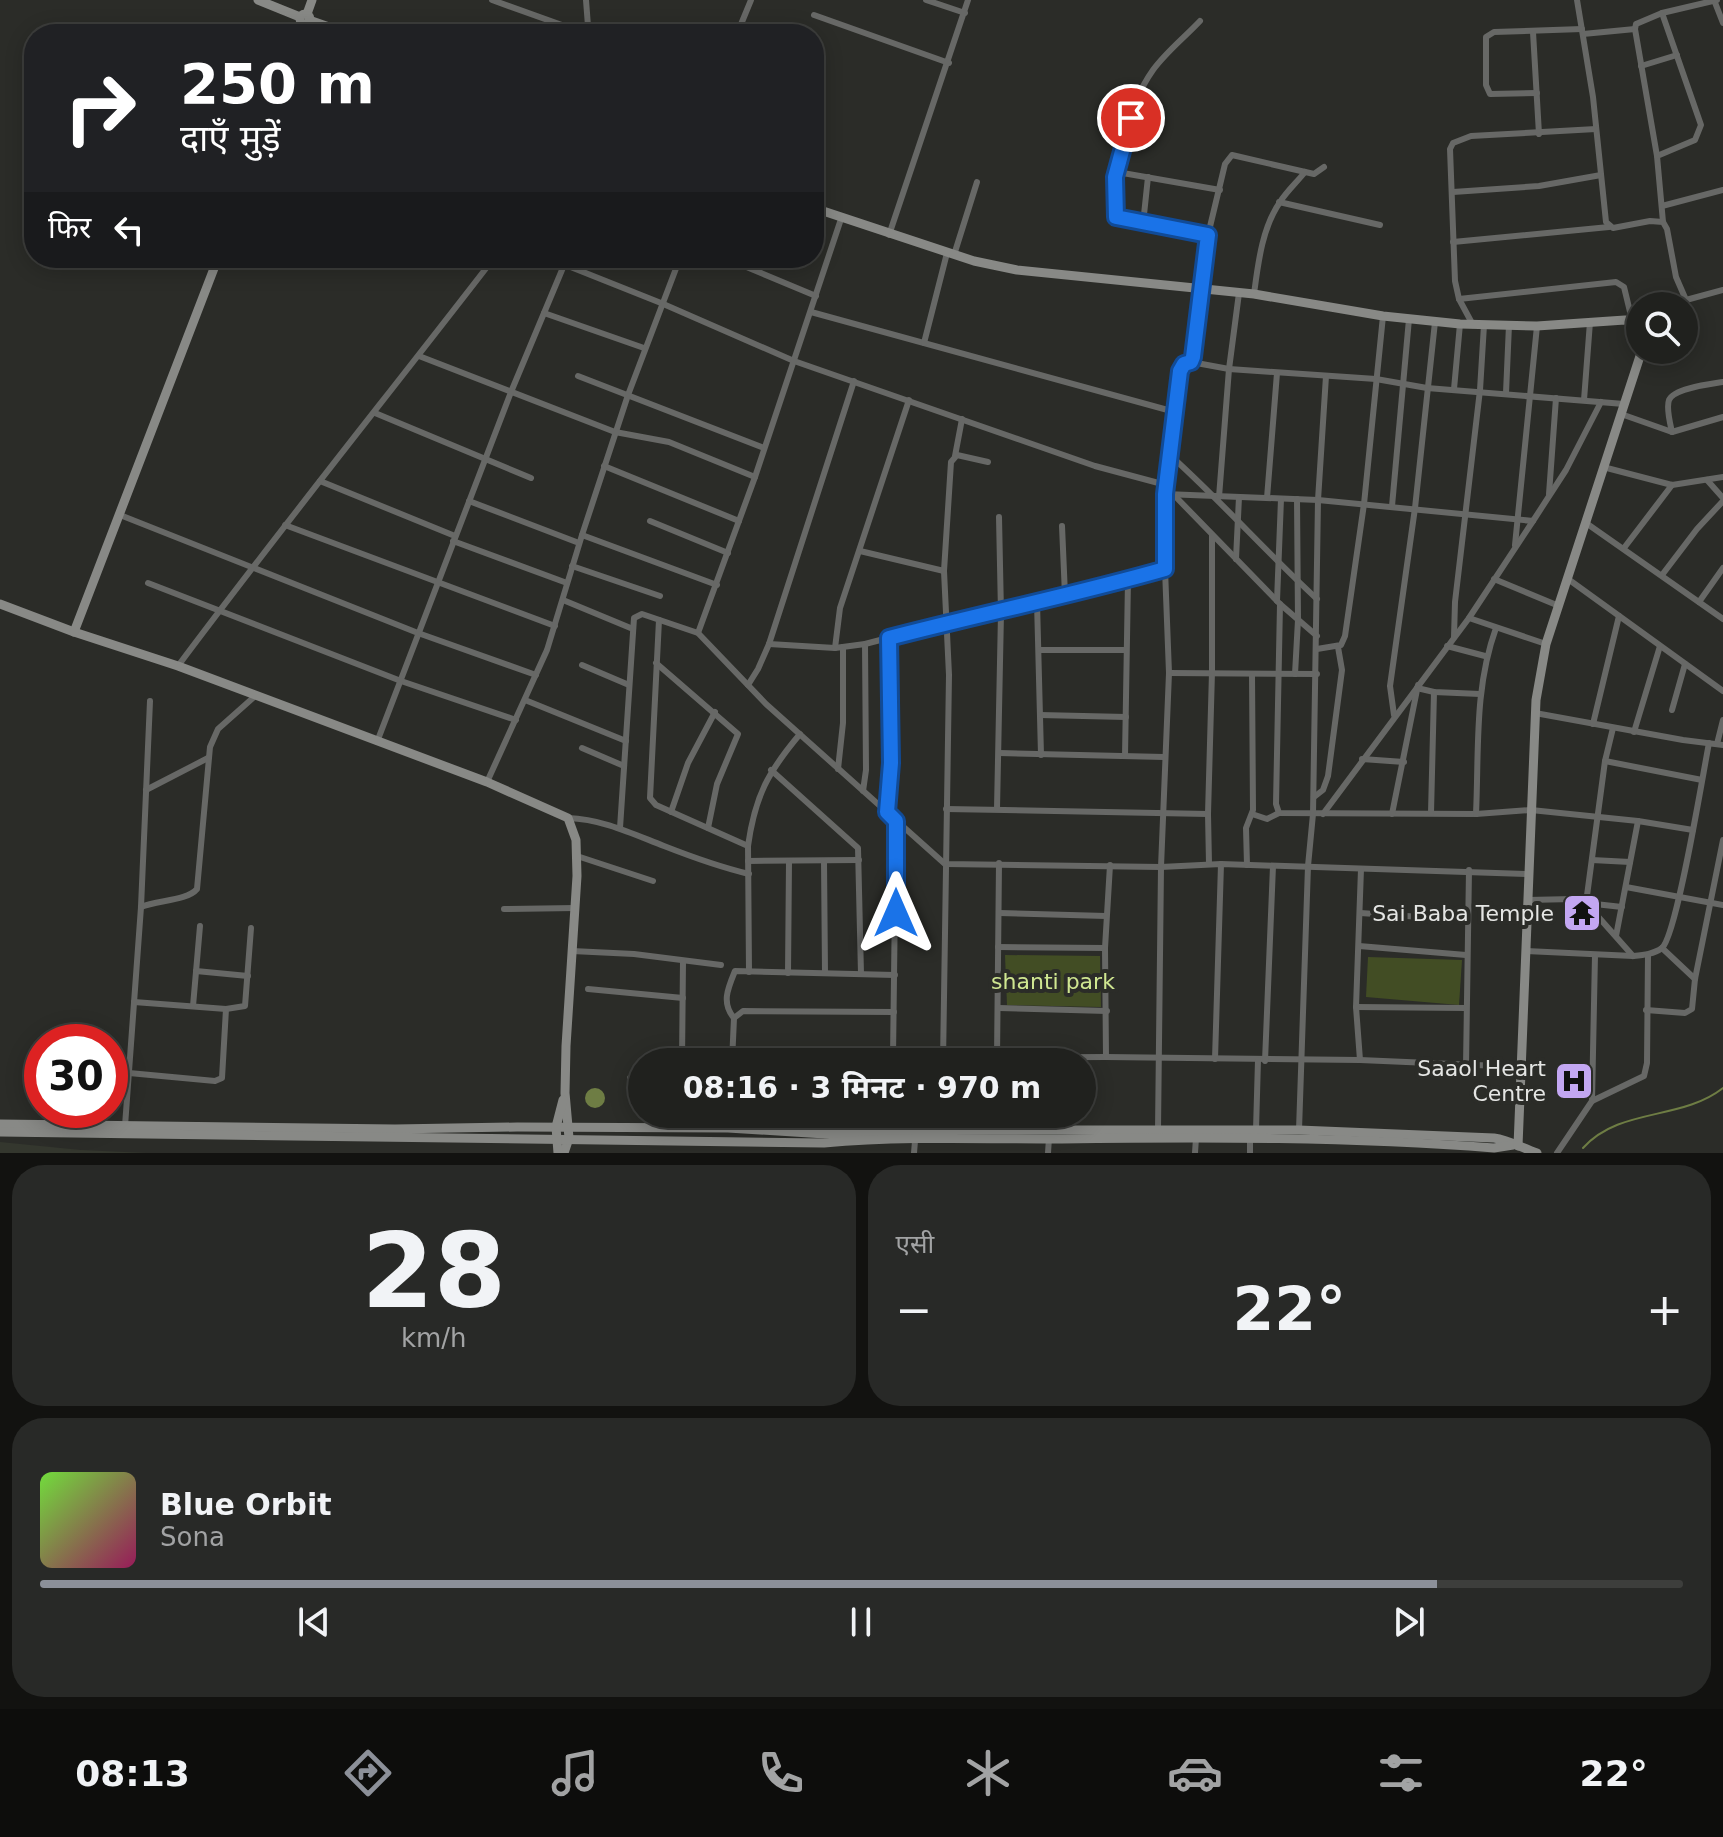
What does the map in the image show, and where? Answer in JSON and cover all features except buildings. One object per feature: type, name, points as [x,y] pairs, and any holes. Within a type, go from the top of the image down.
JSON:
[{"type":"street","points":[[258,0],[303,22],[312,0]]},
{"type":"street","points":[[492,0],[559,24]]},
{"type":"street","points":[[586,0],[588,24]]},
{"type":"street","points":[[741,24],[751,0]]},
{"type":"street","points":[[926,0],[965,13]]},
{"type":"street","points":[[889,235],[968,0]]},
{"type":"street","points":[[1577,0],[1609,227]]},
{"type":"street","points":[[1679,292],[1663,222],[1657,156],[1635,29],[1641,20],[1715,0],[1723,23]]},
{"type":"street","points":[[1657,156],[1695,140],[1701,125],[1662,13]]},
{"type":"street","points":[[814,15],[949,63]]},
{"type":"street","points":[[1200,21],[1155,67],[1146,82],[1127,128],[1117,172],[1116,217],[1208,235]]},
{"type":"street","points":[[1537,93],[1490,94],[1486,85],[1486,37],[1494,32],[1635,29]]},
{"type":"street","points":[[1533,32],[1539,134]]},
{"type":"street","points":[[1641,66],[1677,55]]},
{"type":"street","points":[[1454,637],[1455,602],[1480,390],[1478,325],[1459,299],[1455,281],[1450,149],[1455,141],[1471,136],[1596,129]]},
{"type":"street","points":[[1191,362],[1208,235],[1225,164],[1232,155],[1317,174],[1324,167]]},
{"type":"street","points":[[1117,172],[1220,190]]},
{"type":"street","points":[[1254,294],[1263,243],[1279,202],[1305,172]]},
{"type":"street","points":[[1453,192],[1539,186],[1601,175]]},
{"type":"street","points":[[1143,224],[1148,177]]},
{"type":"street","points":[[924,343],[950,254],[977,182]]},
{"type":"street","points":[[1662,206],[1723,190]]},
{"type":"street","points":[[1279,202],[1380,225]]},
{"type":"street","points":[[824,212],[950,254],[1017,270],[1254,294],[1435,322],[1537,326],[1626,321]]},
{"type":"street","points":[[698,633],[755,477],[841,219]]},
{"type":"street","points":[[1453,242],[1663,222]]},
{"type":"street","points":[[74,632],[214,268]]},
{"type":"street","points":[[178,666],[486,268]]},
{"type":"street","points":[[377,742],[436,583],[562,268]]},
{"type":"street","points":[[581,268],[794,361],[1095,466],[1166,485]]},
{"type":"street","points":[[487,782],[555,626],[615,432],[676,268]]},
{"type":"street","points":[[749,268],[816,296]]},
{"type":"street","points":[[1459,299],[1616,282],[1626,292]]},
{"type":"street","points":[[1698,298],[1723,290]]},
{"type":"street","points":[[1217,497],[1239,293]]},
{"type":"street","points":[[811,312],[1175,412]]},
{"type":"street","points":[[544,313],[644,348]]},
{"type":"street","points":[[1314,798],[1323,790],[1328,776],[1342,670],[1338,647],[1345,636],[1364,504],[1383,316]]},
{"type":"street","points":[[1392,506],[1409,319]]},
{"type":"street","points":[[1394,715],[1390,686],[1415,508],[1435,322]]},
{"type":"street","points":[[1584,400],[1590,322]]},
{"type":"street","points":[[1454,389],[1460,324]]},
{"type":"street","points":[[1506,393],[1509,325]]},
{"type":"street","points":[[1514,549],[1537,326]]},
{"type":"street","points":[[419,356],[615,432],[669,442],[755,477]]},
{"type":"street","points":[[1158,1130],[1162,814],[1169,673],[1165,569],[1169,494],[1166,485],[1180,371],[1184,364],[1191,362],[1229,369],[1376,379],[1427,388],[1601,402],[1672,432],[1722,417],[1723,427]]},
{"type":"street","points":[[1521,1149],[1535,713],[1546,644],[1637,364]]},
{"type":"street","points":[[1267,498],[1277,373]]},
{"type":"street","points":[[578,376],[764,448]]},
{"type":"street","points":[[1299,1130],[1308,866],[1314,798],[1318,500],[1326,376]]},
{"type":"street","points":[[748,685],[769,644],[854,381]]},
{"type":"street","points":[[1672,432],[1670,397],[1683,390],[1723,382]]},
{"type":"street","points":[[1549,497],[1556,398]]},
{"type":"street","points":[[838,769],[843,723],[838,617],[909,400]]},
{"type":"street","points":[[1323,814],[1469,618],[1566,470],[1601,402]]},
{"type":"street","points":[[375,413],[531,478]]},
{"type":"street","points":[[943,1048],[949,675],[944,571],[951,462],[962,419]]},
{"type":"street","points":[[955,456],[988,462]]},
{"type":"street","points":[[1171,456],[1217,497],[1279,564],[1317,599]]},
{"type":"street","points":[[604,466],[739,521]]},
{"type":"street","points":[[1603,467],[1672,485],[1723,477]]},
{"type":"street","points":[[1662,575],[1723,500],[1706,480]]},
{"type":"street","points":[[320,481],[567,583]]},
{"type":"street","points":[[1624,548],[1672,485]]},
{"type":"street","points":[[1169,494],[1318,500],[1533,521]]},
{"type":"street","points":[[1169,494],[1279,603],[1317,636]]},
{"type":"street","points":[[1236,559],[1239,497]]},
{"type":"street","points":[[1279,813],[1276,804],[1281,499]]},
{"type":"street","points":[[1295,674],[1297,499]]},
{"type":"street","points":[[469,501],[717,585]]},
{"type":"street","points":[[120,515],[418,633],[536,675]]},
{"type":"street","points":[[997,809],[1001,613],[999,517]]},
{"type":"street","points":[[650,521],[728,553]]},
{"type":"street","points":[[1586,523],[1723,619]]},
{"type":"street","points":[[285,525],[555,626]]},
{"type":"street","points":[[1062,526],[1065,595]]},
{"type":"street","points":[[1209,864],[1212,535]]},
{"type":"street","points":[[860,551],[944,571]]},
{"type":"street","points":[[572,566],[660,596]]},
{"type":"street","points":[[1699,602],[1723,568]]},
{"type":"street","points":[[769,644],[839,647],[865,644],[945,623],[1001,613],[1165,569]]},
{"type":"street","points":[[1494,579],[1559,606]]},
{"type":"street","points":[[1568,579],[1723,691]]},
{"type":"street","points":[[1125,756],[1128,580]]},
{"type":"street","points":[[148,583],[401,681],[516,720]]},
{"type":"street","points":[[563,600],[633,629]]},
{"type":"street","points":[[1037,602],[1041,755]]},
{"type":"street","points":[[0,604],[178,666],[487,782],[568,818],[620,828],[703,861],[749,874]]},
{"type":"street","points":[[620,828],[633,629],[634,618],[639,614],[698,633],[800,734],[945,864],[1161,867],[1221,864],[1528,874]]},
{"type":"street","points":[[1593,724],[1619,616]]},
{"type":"street","points":[[1469,618],[1546,644]]},
{"type":"street","points":[[659,620],[650,798],[656,805],[748,846]]},
{"type":"street","points":[[1476,814],[1480,694],[1485,656],[1496,628]]},
{"type":"street","points":[[887,812],[891,763],[889,638]]},
{"type":"street","points":[[863,791],[866,770],[865,644]]},
{"type":"street","points":[[1447,646],[1485,656]]},
{"type":"street","points":[[1634,732],[1660,646]]},
{"type":"street","points":[[1317,649],[1338,647]]},
{"type":"street","points":[[1040,650],[1125,650]]},
{"type":"street","points":[[656,663],[735,729],[737,739],[717,784],[708,828]]},
{"type":"street","points":[[1672,710],[1685,664]]},
{"type":"street","points":[[582,665],[629,685]]},
{"type":"street","points":[[1169,673],[1317,674]]},
{"type":"street","points":[[1247,865],[1246,828],[1252,814],[1252,674]]},
{"type":"street","points":[[1418,686],[1434,692],[1480,694]]},
{"type":"street","points":[[1392,814],[1418,686]]},
{"type":"street","points":[[1431,813],[1434,692]]},
{"type":"street","points":[[141,907],[163,899],[188,897],[197,889],[208,758],[218,729],[254,697]]},
{"type":"street","points":[[525,700],[626,741]]},
{"type":"street","points":[[128,1086],[141,907],[150,701]]},
{"type":"street","points":[[671,812],[688,763],[715,712]]},
{"type":"street","points":[[1535,713],[1720,745],[1723,720]]},
{"type":"street","points":[[1040,715],[1126,717]]},
{"type":"street","points":[[1586,903],[1605,761],[1613,728]]},
{"type":"street","points":[[749,972],[748,846],[756,806],[771,770],[800,734]]},
{"type":"street","points":[[1526,951],[1633,956],[1648,955],[1662,948],[1670,933],[1679,896],[1709,743]]},
{"type":"street","points":[[582,748],[624,766]]},
{"type":"street","points":[[999,753],[1164,757]]},
{"type":"street","points":[[146,790],[208,758]]},
{"type":"street","points":[[1362,759],[1404,762]]},
{"type":"street","points":[[1605,761],[1702,780]]},
{"type":"street","points":[[771,770],[855,843],[859,860],[861,974]]},
{"type":"street","points":[[946,809],[1208,814]]},
{"type":"street","points":[[1252,814],[1267,819],[1279,813],[1476,814],[1531,810],[1693,830]]},
{"type":"street","points":[[561,1153],[569,1138],[565,1093],[577,856],[576,840],[568,818]]},
{"type":"street","points":[[893,1048],[896,821]]},
{"type":"street","points":[[1616,936],[1638,821]]},
{"type":"street","points":[[1646,1010],[1691,1012],[1723,840]]},
{"type":"street","points":[[577,856],[653,881]]},
{"type":"street","points":[[748,861],[859,860]]},
{"type":"street","points":[[1592,860],[1630,862]]},
{"type":"street","points":[[824,861],[825,973]]},
{"type":"street","points":[[788,973],[789,862]]},
{"type":"street","points":[[997,1048],[999,863]]},
{"type":"street","points":[[1215,1059],[1221,864]]},
{"type":"street","points":[[1106,1057],[1105,948],[1110,865]]},
{"type":"street","points":[[1250,1153],[1261,1060],[1273,866]]},
{"type":"street","points":[[1360,1060],[1356,1007],[1361,869]]},
{"type":"street","points":[[1466,1066],[1469,870]]},
{"type":"street","points":[[1626,887],[1723,905]]},
{"type":"street","points":[[1527,900],[1574,899],[1622,907]]},
{"type":"street","points":[[1586,903],[1633,956]]},
{"type":"street","points":[[504,909],[575,908]]},
{"type":"street","points":[[999,913],[1106,916]]},
{"type":"street","points":[[1360,913],[1468,920]]},
{"type":"street","points":[[193,1006],[200,926]]},
{"type":"street","points":[[134,1002],[226,1009],[245,1006],[251,928]]},
{"type":"street","points":[[1359,946],[1466,955]]},
{"type":"street","points":[[998,947],[1105,948]]},
{"type":"street","points":[[1662,948],[1695,979]]},
{"type":"street","points":[[572,951],[634,954],[721,965]]},
{"type":"street","points":[[1592,1101],[1595,955]]},
{"type":"street","points":[[1557,1153],[1592,1101],[1638,1080],[1646,1071],[1648,955]]},
{"type":"street","points":[[682,1048],[683,961]]},
{"type":"street","points":[[196,971],[248,976]]},
{"type":"street","points":[[733,1048],[734,1018],[728,1011],[726,997],[735,971],[895,975]]},
{"type":"street","points":[[588,989],[683,998]]},
{"type":"street","points":[[1356,1007],[1466,1008]]},
{"type":"street","points":[[999,1008],[1107,1011]]},
{"type":"street","points":[[129,1073],[219,1080],[223,1073],[226,1009]]},
{"type":"street","points":[[734,1018],[743,1011],[894,1012]]},
{"type":"street","points":[[1096,1057],[1360,1060],[1522,1067]]},
{"type":"street","points":[[561,1153],[556,1127],[565,1093]]},
{"type":"street","points":[[0,1124],[24,1124]]},
{"type":"street","points":[[128,1126],[628,1128]]},
{"type":"street","points":[[728,1128],[830,1143],[941,1134],[1253,1134],[1521,1149]]},
{"type":"street","points":[[941,1128],[941,1134]]},
{"type":"street","points":[[1049,1134],[1158,1130],[1196,1135]]},
{"type":"street","points":[[1253,1134],[1299,1130],[1494,1138],[1506,1139],[1521,1149]]},
{"type":"street","points":[[0,1132],[830,1143],[915,1141],[941,1134]]},
{"type":"street","points":[[1048,1153],[1049,1134]]},
{"type":"street","points":[[1195,1153],[1196,1135]]},
{"type":"street","points":[[914,1153],[915,1141]]},
{"type":"shaded area","points":[[595,1088],[602,1091],[605,1098],[602,1105],[595,1108],[588,1105],[585,1098],[588,1091]]},
{"type":"shaded area","points":[[0,1142],[81,1150],[147,1153],[0,1153]]},
{"type":"green space","name":"shanti park","points":[[1005,955],[1100,956],[1101,1007],[1007,1005]]},
{"type":"green space","points":[[1368,957],[1462,960],[1459,1005],[1366,997]]},
{"type":"waterway","points":[[1583,1148],[1615,1126],[1689,1106],[1723,1088]]},
{"type":"place","name":"Sai Baba Temple","points":[[1582,913]]},
{"type":"place","name":"Saaol Heart Centre","points":[[1574,1081]]},
{"type":"route","points":[[896,913],[896,821],[887,812],[891,780],[889,638],[945,623],[1001,613],[1165,569],[1165,494],[1180,371],[1193,357],[1208,235],[1119,220],[1114,214],[1115,177],[1131,118]]}]
